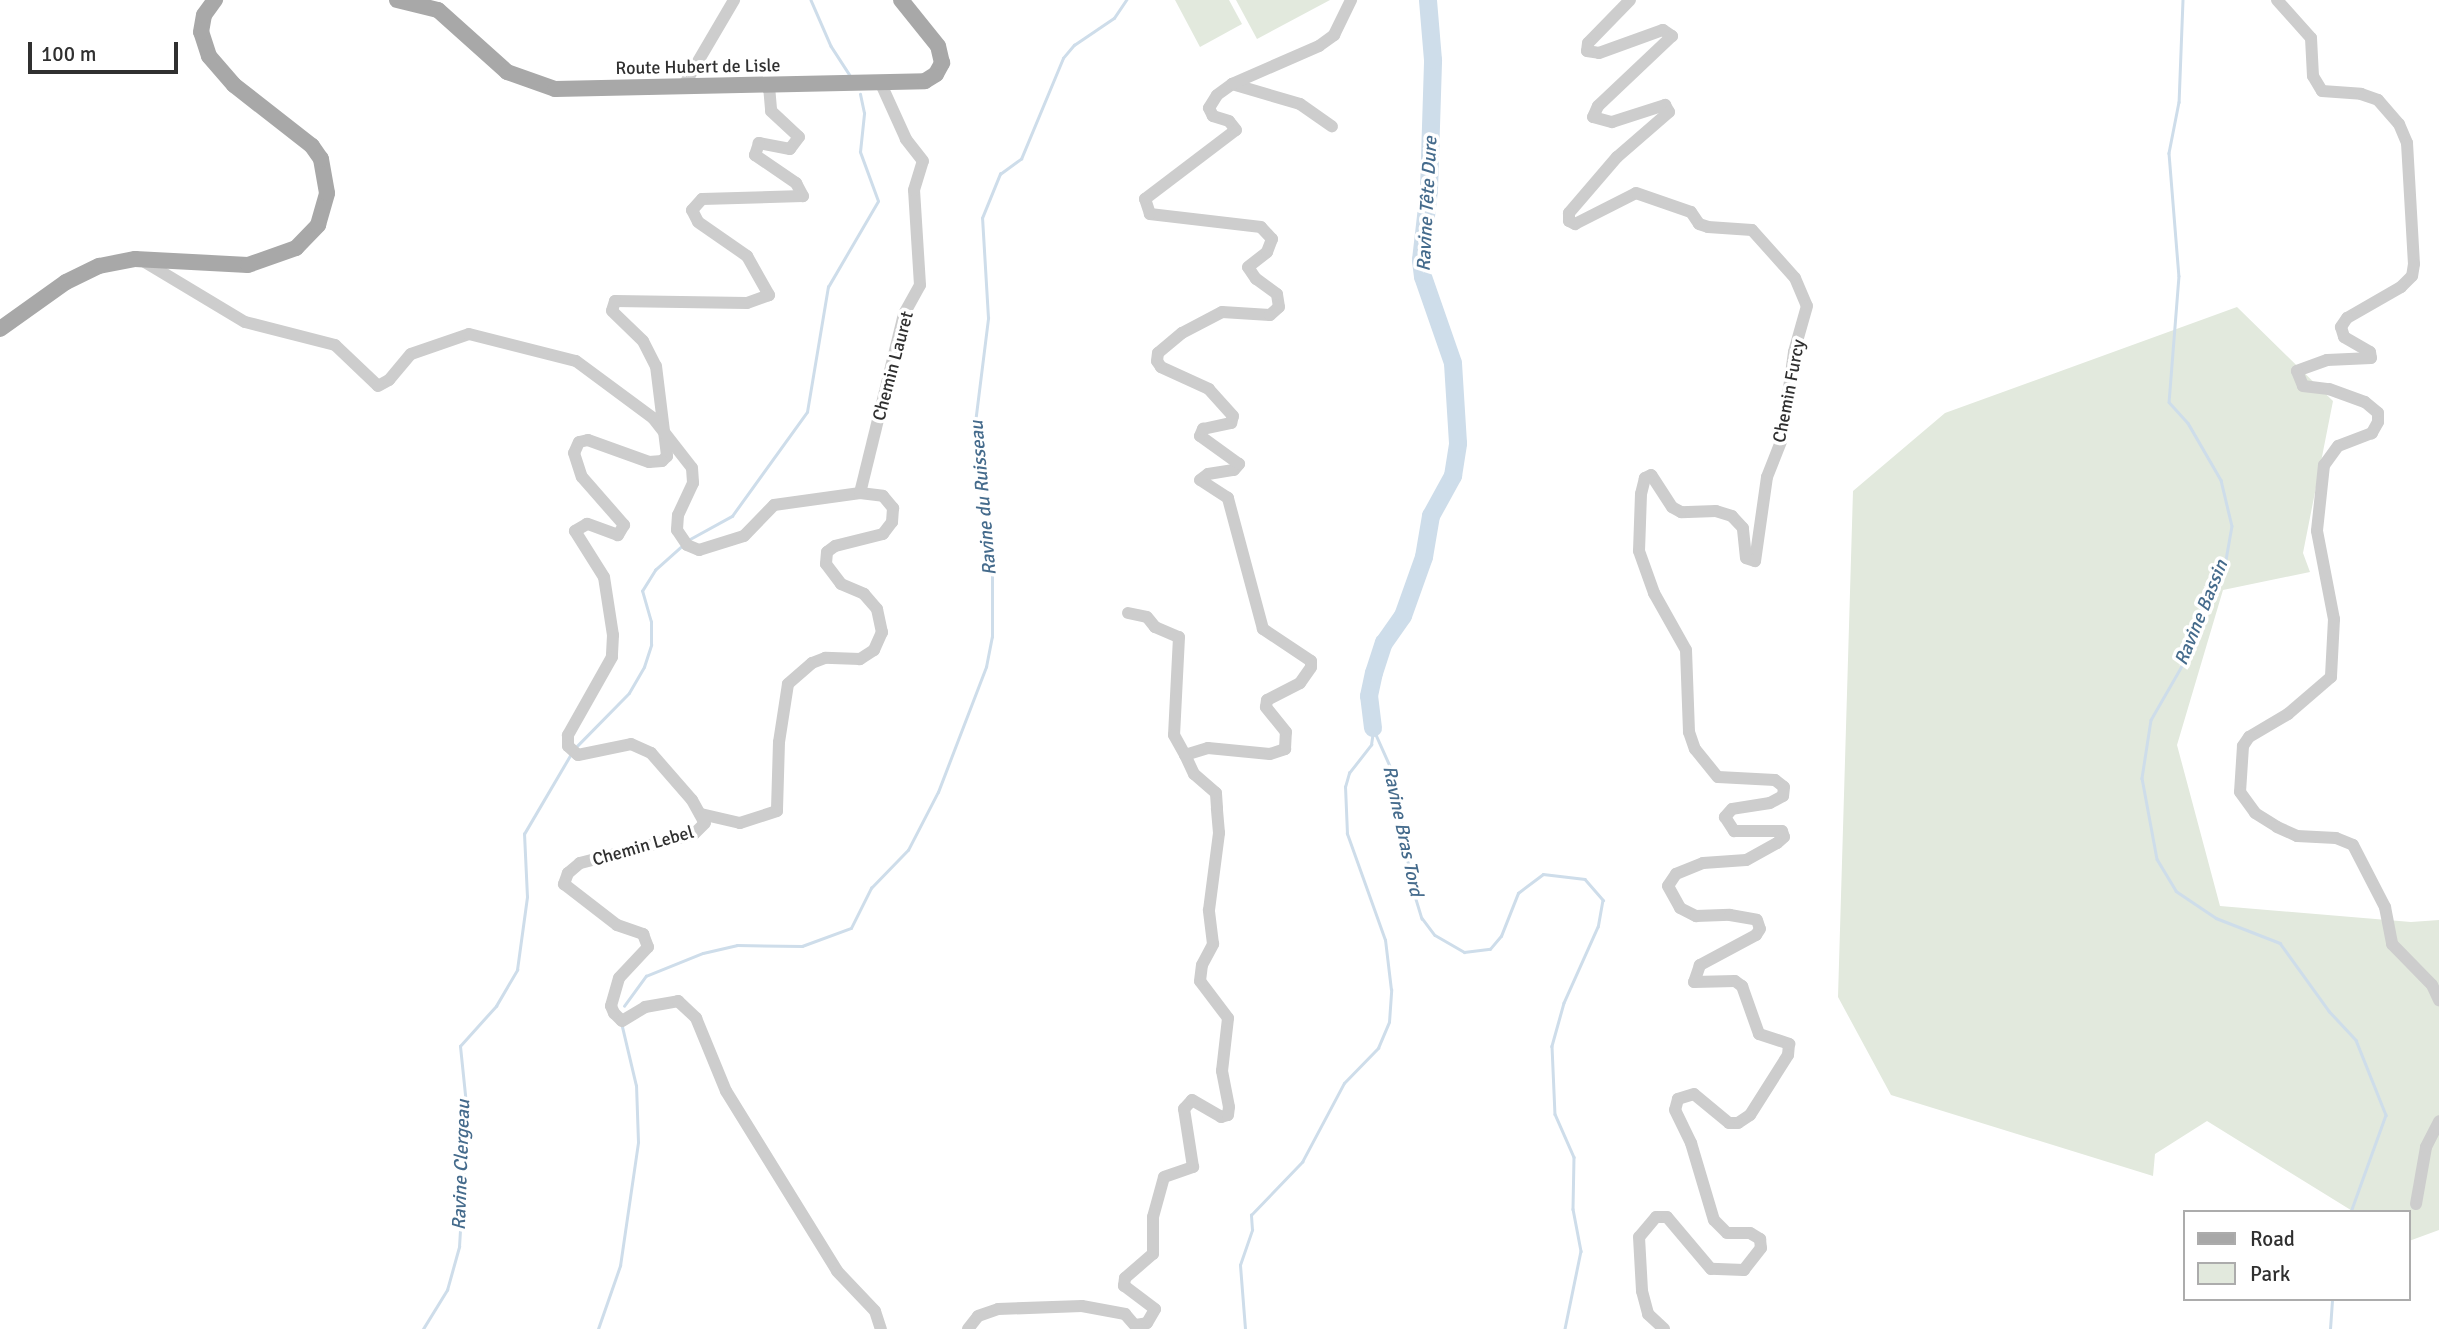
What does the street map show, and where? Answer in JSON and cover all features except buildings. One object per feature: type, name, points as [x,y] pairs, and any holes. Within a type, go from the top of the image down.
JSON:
[{"type":"main road","points":[[0,329],[86,271],[140,259],[248,265],[296,248],[318,225],[323,211],[326,179],[312,146],[234,85],[204,45],[204,15],[215,0]]},
{"type":"main road","name":"Route Hubert de Lisle","points":[[397,0],[438,10],[507,72],[542,87],[683,88],[881,85],[925,81],[936,74],[942,63],[932,34],[901,0]]},
{"type":"street","points":[[683,88],[734,0]]},
{"type":"street","points":[[1185,755],[1208,748],[1270,754],[1285,749],[1286,732],[1266,707],[1266,700],[1300,683],[1311,667],[1311,661],[1263,629],[1231,506],[1220,491],[1200,480],[1208,474],[1234,470],[1239,464],[1200,436],[1203,429],[1231,423],[1233,416],[1209,389],[1161,367],[1157,361],[1158,353],[1182,333],[1222,312],[1270,315],[1279,307],[1277,294],[1255,279],[1248,267],[1271,246],[1269,232],[1261,227],[1150,214],[1145,206],[1150,192],[1236,130],[1229,121],[1213,116],[1209,108],[1231,83],[1319,46],[1334,35],[1351,0]]},
{"type":"street","name":"Chemin Furcy","points":[[1630,0],[1588,43],[1587,51],[1599,53],[1663,30],[1672,36],[1598,106],[1592,117],[1612,122],[1664,105],[1670,112],[1617,157],[1569,213],[1569,221],[1576,224],[1636,194],[1691,212],[1699,224],[1761,235],[1795,278],[1807,306],[1794,352],[1782,439],[1767,477],[1755,561],[1746,558],[1743,528],[1732,516],[1716,511],[1681,512],[1672,507],[1651,475],[1646,478],[1641,494],[1639,551],[1654,593],[1686,650],[1689,732],[1695,749],[1718,777],[1775,780],[1784,787],[1783,796],[1770,803],[1732,809],[1726,817],[1734,831],[1782,831],[1784,837],[1777,843],[1746,860],[1694,867],[1676,874],[1668,886],[1680,908],[1696,916],[1730,915],[1757,920],[1760,929],[1756,935],[1700,965],[1694,982],[1735,982],[1742,986],[1759,1034],[1789,1044],[1788,1055],[1750,1115],[1738,1123],[1729,1123],[1694,1094],[1678,1099],[1675,1110],[1691,1143],[1714,1220],[1727,1233],[1750,1233],[1760,1239],[1761,1248],[1744,1270],[1711,1269],[1667,1217],[1656,1217],[1639,1237],[1642,1291],[1648,1314],[1664,1329]]},
{"type":"street","points":[[2277,0],[2311,38],[2313,76],[2322,92],[2361,94],[2378,100],[2399,124],[2407,143],[2414,264],[2412,276],[2401,287],[2347,318],[2341,327],[2344,337],[2370,352],[2371,358],[2327,360],[2297,371],[2303,386],[2358,398],[2375,409],[2378,422],[2372,433],[2338,446],[2324,465],[2317,531],[2334,619],[2331,677],[2288,714],[2249,737],[2243,746],[2240,792],[2255,813],[2297,836],[2336,838],[2353,845],[2385,907],[2392,944],[2432,985],[2439,1000]]},
{"type":"street","points":[[1231,83],[1300,104],[1332,126]]},
{"type":"street","name":"Chemin Lauret","points":[[860,493],[904,314],[920,285],[914,190],[923,160],[906,139],[881,85]]},
{"type":"street","name":"Chemin Lebel","points":[[769,86],[771,111],[799,137],[790,149],[759,143],[755,155],[796,183],[803,196],[702,200],[692,210],[698,222],[747,256],[768,288],[766,299],[747,303],[620,299],[612,305],[616,317],[643,341],[654,359],[666,430],[667,456],[657,464],[594,441],[576,446],[575,460],[582,477],[624,525],[618,535],[587,524],[575,531],[604,577],[613,635],[612,657],[568,735],[568,746],[578,755],[618,746],[639,746],[660,762],[701,814],[705,823],[700,831],[580,863],[568,873],[564,884],[617,925],[643,934],[648,947],[619,978],[611,1006],[614,1013],[622,1021],[662,1000],[678,1001],[695,1018],[726,1091],[838,1271],[875,1311],[881,1329]]},
{"type":"street","points":[[140,259],[245,323],[335,345],[378,386],[389,380],[411,354],[470,334],[576,360],[609,381],[666,430],[692,468],[693,483],[678,515],[677,530],[687,545],[699,550],[744,536],[775,505],[860,493],[883,496],[893,508],[892,522],[883,534],[835,546],[827,552],[826,564],[841,584],[864,594],[877,609],[882,632],[874,650],[860,659],[825,658],[812,663],[788,684],[778,754],[777,811],[740,823],[701,814]]},
{"type":"street","points":[[968,1329],[978,1316],[998,1310],[1082,1306],[1115,1311],[1137,1327],[1147,1323],[1154,1309],[1124,1286],[1125,1278],[1153,1254],[1153,1217],[1164,1177],[1193,1167],[1184,1109],[1192,1100],[1221,1116],[1228,1115],[1222,1071],[1228,1018],[1206,992],[1199,973],[1213,944],[1209,910],[1216,793],[1194,774],[1174,735],[1179,637],[1154,627],[1147,617],[1128,613]]},
{"type":"street","points":[[2416,1204],[2426,1147],[2439,1121]]},
{"type":"green space","points":[[1175,0],[1229,0],[1242,24],[1200,47]]},
{"type":"green space","points":[[1236,0],[1330,0],[1257,39]]},
{"type":"green space","points":[[2237,307],[2333,401],[2303,553],[2310,572],[2223,590],[2177,745],[2220,906],[2411,922],[2439,920],[2439,1230],[2411,1240],[2411,1210],[2351,1210],[2207,1121],[2155,1154],[2153,1176],[1891,1095],[1838,997],[1853,491],[1945,413]]},
{"type":"waterway","name":"Ravine Clergeau","points":[[811,0],[831,46],[851,77]]},
{"type":"waterway","name":"Ravine du Ruisseau","points":[[624,1006],[646,976],[703,953],[737,945],[802,946],[851,928],[871,888],[908,850],[938,792],[986,667],[992,637],[992,554],[975,423],[988,318],[982,218],[1000,174],[1021,159],[1063,58],[1074,45],[1114,18],[1126,0]]},
{"type":"waterway","name":"Ravine Tête Dure","points":[[1373,728],[1369,696],[1374,673],[1384,643],[1403,616],[1424,557],[1431,516],[1453,476],[1458,443],[1453,363],[1423,277],[1421,260],[1429,190],[1433,60],[1428,0]]},
{"type":"waterway","name":"Ravine Bassin","points":[[2183,0],[2179,102],[2169,153],[2179,276],[2169,402],[2188,423],[2221,480],[2232,526],[2225,564],[2206,596],[2189,654],[2151,720],[2142,778],[2157,859],[2176,891],[2216,918],[2280,943],[2329,1011],[2356,1040],[2386,1115],[2352,1210]]},
{"type":"waterway","name":"Ravine Clergeau","points":[[690,539],[732,516],[807,412],[828,287],[878,201],[860,152],[864,113],[860,94]]},
{"type":"waterway","name":"Ravine Clergeau","points":[[577,746],[629,693],[644,667],[651,645],[651,622],[642,591],[655,570],[682,546]]},
{"type":"waterway","name":"Ravine Bras Tord","points":[[1373,728],[1394,775],[1412,886],[1422,918],[1435,935],[1464,952],[1490,949],[1501,936],[1518,893],[1543,874],[1585,879],[1603,900],[1598,927],[1564,1003],[1552,1046],[1555,1114],[1574,1157],[1573,1209],[1581,1251],[1565,1329]]},
{"type":"waterway","name":"Ravine Tête Dure","points":[[1245,1329],[1240,1265],[1252,1230],[1251,1215],[1302,1162],[1344,1083],[1378,1048],[1389,1022],[1391,990],[1385,940],[1347,834],[1345,787],[1349,773],[1371,745],[1373,731]]},
{"type":"waterway","name":"Ravine Clergeau","points":[[423,1329],[447,1290],[459,1247],[467,1114],[460,1046],[496,1006],[517,970],[527,897],[524,834],[571,754]]},
{"type":"waterway","name":"Ravine du Ruisseau","points":[[598,1329],[620,1266],[638,1142],[636,1086],[622,1027]]},
{"type":"waterway","name":"Ravine Bassin","points":[[2330,1329],[2332,1301]]}]
